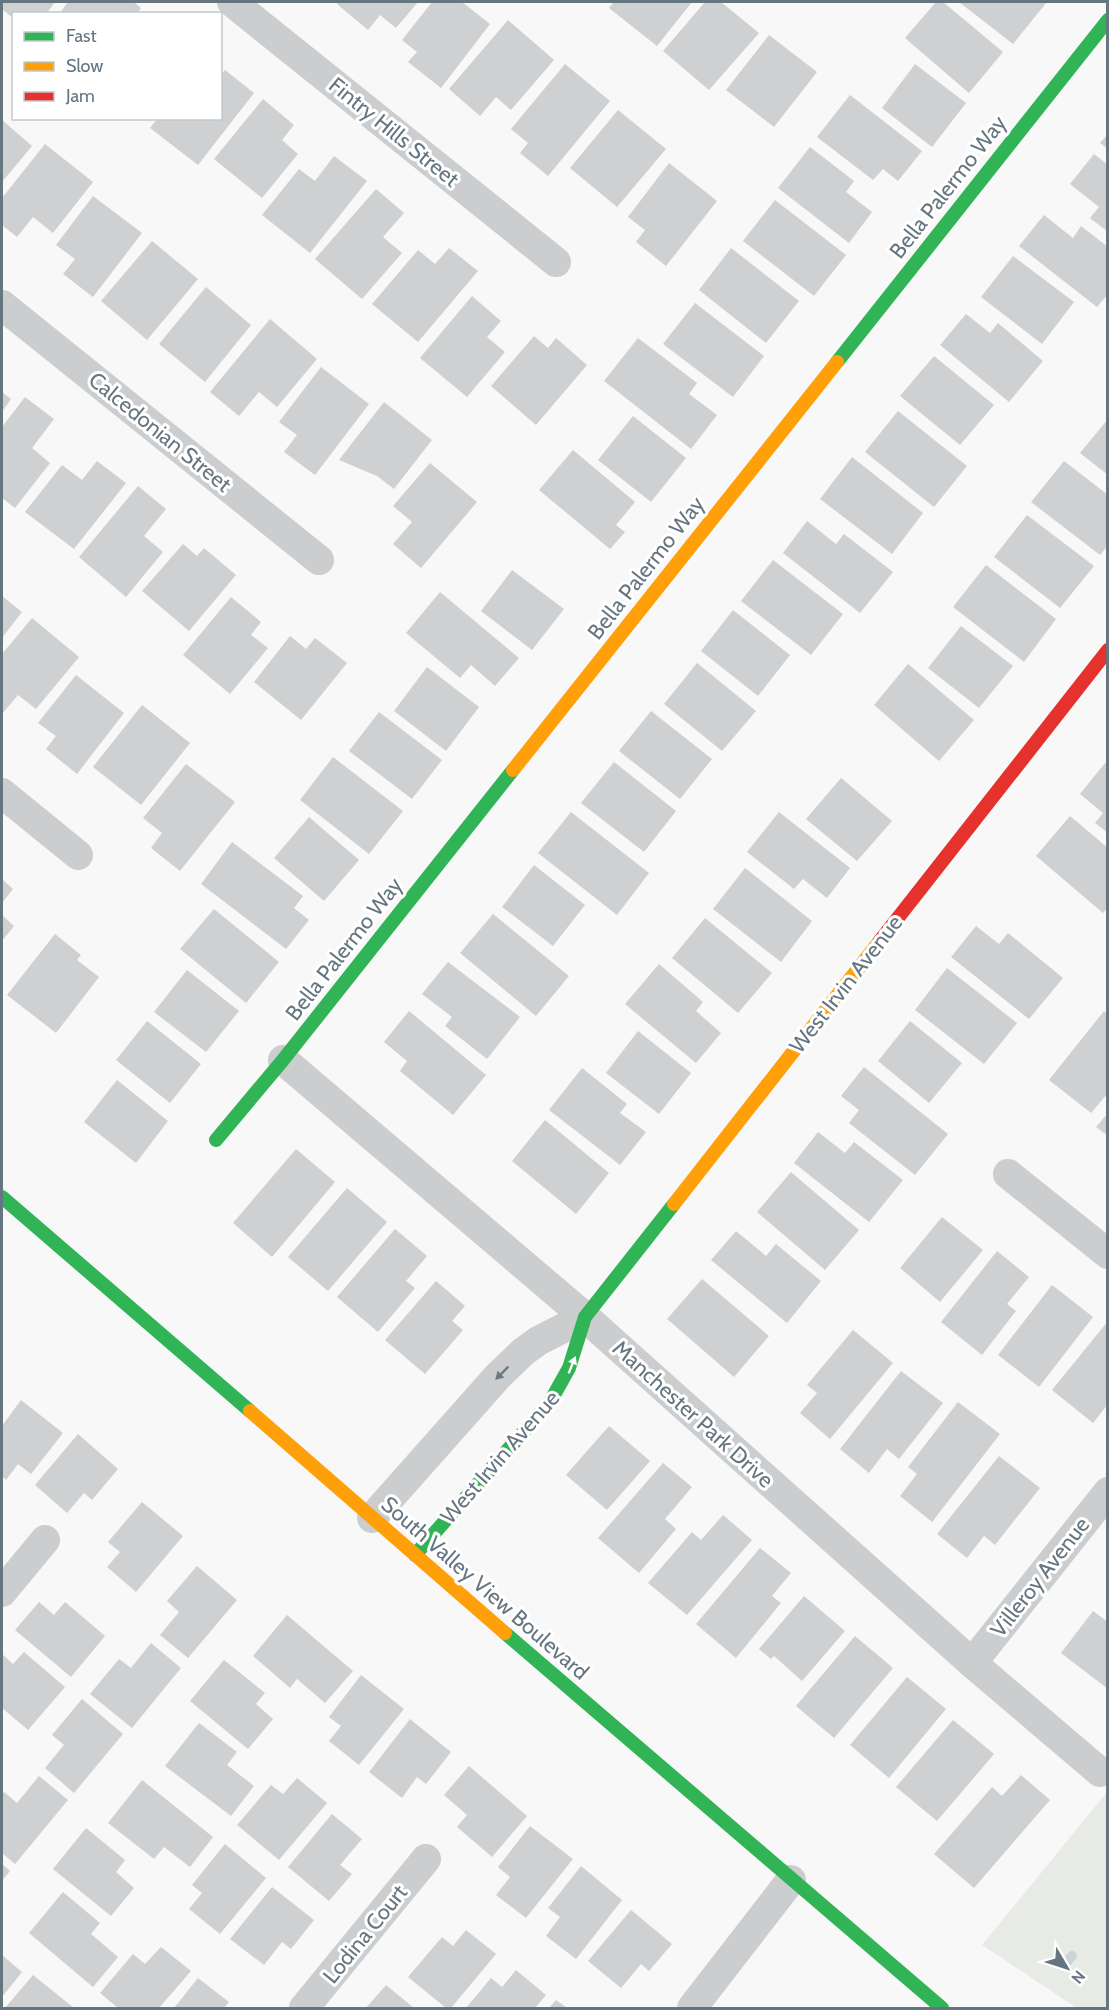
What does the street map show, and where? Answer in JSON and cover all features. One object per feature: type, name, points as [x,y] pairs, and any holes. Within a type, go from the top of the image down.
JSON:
[{"type":"street","name":"Fintry Hills Street","points":[[232,2],[556,262]]},
{"type":"street","name":"Bella Palermo Way","points":[[216,1140],[283,1060],[1107,20]]},
{"type":"street","name":"Calcedonian Street","points":[[2,305],[319,560]]},
{"type":"street","name":"West Irvin Avenue","points":[[415,1555],[554,1397],[566,1379],[575,1358],[585,1317],[1107,650]]},
{"type":"street","points":[[2,793],[78,855]]},
{"type":"street","name":"Manchester Park Drive","points":[[283,1060],[585,1317],[972,1663],[1100,1772]]},
{"type":"street","points":[[1008,1174],[1107,1254]]},
{"type":"street","name":"South Valley View Boulevard","points":[[2,1197],[942,2008]]},
{"type":"street","name":"West Irvin Avenue","points":[[372,1518],[498,1376],[523,1352],[538,1341],[585,1317]]},
{"type":"street","name":"Villeroy Avenue","points":[[972,1663],[1107,1492]]},
{"type":"street","points":[[2,1593],[45,1540]]},
{"type":"street","name":"Lodina Court","points":[[304,2008],[426,1858]]},
{"type":"street","points":[[692,2008],[791,1880]]},
{"type":"shaded area","points":[[1107,1792],[1107,2008],[1077,2008],[982,1945]]},
{"type":"building","points":[[2,2],[55,2],[48,12],[12,12],[12,17],[2,9]]},
{"type":"building","points":[[68,2],[134,2],[141,8],[138,12],[60,12]]},
{"type":"building","points":[[339,2],[418,2],[396,28],[380,15],[368,30],[337,4]]},
{"type":"building","points":[[432,2],[462,2],[490,24],[441,88],[408,62],[417,52],[402,40]]},
{"type":"building","points":[[614,2],[692,2],[657,46],[609,8]]},
{"type":"building","points":[[705,2],[721,2],[759,33],[709,90],[663,51]]},
{"type":"building","points":[[936,2],[943,2],[1003,52],[969,93],[905,38]]},
{"type":"building","points":[[959,2],[1047,2],[1013,44]]},
{"type":"building","points":[[508,20],[554,60],[511,110],[496,97],[480,116],[449,89]]},
{"type":"building","points":[[769,35],[817,72],[774,127],[726,90]]},
{"type":"building","points":[[565,64],[610,101],[548,176],[520,153],[528,143],[511,129]]},
{"type":"building","points":[[915,64],[966,103],[932,147],[882,108]]},
{"type":"building","points":[[225,70],[254,93],[198,165],[150,128],[156,120],[222,120],[222,73]]},
{"type":"building","points":[[850,95],[922,151],[898,181],[883,169],[873,180],[817,137]]},
{"type":"building","points":[[263,99],[294,125],[282,140],[298,154],[262,198],[214,159]]},
{"type":"building","points":[[618,110],[666,149],[617,207],[570,168]]},
{"type":"building","points":[[2,120],[32,146],[2,182]]},
{"type":"building","points":[[1108,134],[1108,149],[1100,143]]},
{"type":"building","points":[[45,144],[93,182],[53,233],[33,217],[17,237],[2,225],[2,198]]},
{"type":"building","points":[[810,147],[854,181],[846,192],[872,212],[849,243],[778,188]]},
{"type":"building","points":[[1094,154],[1108,165],[1108,232],[1090,218],[1099,207],[1070,184]]},
{"type":"building","points":[[334,156],[367,181],[310,253],[262,215],[299,169],[315,181]]},
{"type":"building","points":[[669,163],[717,201],[666,266],[636,242],[645,230],[628,217]]},
{"type":"building","points":[[376,189],[404,213],[383,237],[402,253],[362,299],[315,259]]},
{"type":"building","points":[[93,196],[142,233],[93,297],[63,274],[75,259],[56,245]]},
{"type":"building","points":[[775,200],[846,255],[814,296],[743,241]]},
{"type":"building","points":[[1044,215],[1073,238],[1081,226],[1108,247],[1108,294],[1097,307],[1019,246]]},
{"type":"building","points":[[152,241],[198,279],[147,340],[101,301]]},
{"type":"building","points":[[449,248],[478,271],[418,342],[372,304],[418,250],[435,264]]},
{"type":"building","points":[[731,248],[799,301],[766,343],[699,290]]},
{"type":"building","points":[[1013,256],[1074,302],[1042,344],[981,297]]},
{"type":"building","points":[[206,287],[251,325],[205,382],[159,344]]},
{"type":"building","points":[[472,296],[501,321],[487,337],[505,352],[467,397],[420,358]]},
{"type":"building","points":[[695,303],[764,356],[733,397],[663,344]]},
{"type":"building","points":[[966,314],[990,333],[998,323],[1043,361],[1009,402],[940,345]]},
{"type":"building","points":[[270,319],[317,359],[277,407],[259,392],[239,416],[210,392]]},
{"type":"building","points":[[534,336],[548,348],[556,338],[587,365],[536,425],[491,386]]},
{"type":"building","points":[[638,338],[697,383],[689,394],[717,415],[691,449],[604,381]]},
{"type":"building","points":[[934,356],[994,405],[960,445],[900,396]]},
{"type":"building","points":[[321,367],[369,404],[315,475],[284,452],[297,435],[279,422]]},
{"type":"building","points":[[2,392],[11,399],[2,412]]},
{"type":"building","points":[[25,397],[54,419],[32,448],[50,463],[15,508],[2,498],[2,427]]},
{"type":"building","points":[[384,402],[432,440],[394,489],[377,476],[339,460]]},
{"type":"building","points":[[898,411],[967,466],[934,507],[865,452]]},
{"type":"building","points":[[633,416],[686,458],[651,502],[598,460]]},
{"type":"building","points":[[1108,419],[1108,475],[1080,453]]},
{"type":"building","points":[[573,450],[635,502],[616,525],[625,532],[610,549],[539,490]]},
{"type":"building","points":[[852,457],[923,513],[892,554],[820,499]]},
{"type":"building","points":[[97,461],[126,483],[74,549],[25,512],[62,465],[82,480]]},
{"type":"building","points":[[1064,461],[1108,495],[1108,545],[1100,555],[1031,502]]},
{"type":"building","points":[[430,463],[477,502],[421,568],[393,544],[412,522],[393,506]]},
{"type":"building","points":[[138,486],[166,509],[144,536],[163,552],[126,597],[79,557]]},
{"type":"building","points":[[1027,515],[1094,566],[1060,608],[994,557]]},
{"type":"building","points":[[807,521],[836,544],[844,534],[893,572],[860,613],[783,553]]},
{"type":"building","points":[[183,544],[197,556],[204,548],[236,575],[189,631],[142,591]]},
{"type":"building","points":[[773,560],[843,614],[811,655],[741,601]]},
{"type":"building","points":[[986,565],[1056,619],[1024,662],[953,607]]},
{"type":"building","points":[[512,570],[564,609],[532,650],[481,611]]},
{"type":"building","points":[[440,592],[519,658],[495,686],[471,665],[460,678],[406,633]]},
{"type":"building","points":[[2,596],[22,612],[2,638]]},
{"type":"building","points":[[231,597],[261,622],[251,635],[268,648],[230,694],[183,655]]},
{"type":"building","points":[[733,610],[790,655],[758,696],[701,651]]},
{"type":"building","points":[[32,618],[79,657],[36,709],[18,695],[2,714],[2,654]]},
{"type":"building","points":[[961,626],[1013,666],[979,708],[928,668]]},
{"type":"building","points":[[290,636],[306,649],[315,638],[347,663],[301,720],[254,682]]},
{"type":"building","points":[[697,663],[756,711],[722,751],[664,704]]},
{"type":"building","points":[[908,664],[974,720],[939,761],[874,705]]},
{"type":"building","points":[[427,667],[479,707],[446,751],[394,711]]},
{"type":"building","points":[[76,675],[124,713],[77,774],[46,749],[56,736],[38,723]]},
{"type":"building","points":[[142,705],[190,743],[141,805],[93,767]]},
{"type":"building","points":[[651,711],[712,759],[680,799],[619,751]]},
{"type":"building","points":[[379,712],[442,760],[412,799],[349,751]]},
{"type":"building","points":[[333,757],[403,811],[369,854],[300,800]]},
{"type":"building","points":[[614,762],[676,811],[644,852],[581,803]]},
{"type":"building","points":[[1105,763],[1108,765],[1108,833],[1095,823],[1103,813],[1080,794]]},
{"type":"building","points":[[186,764],[235,802],[180,871],[151,848],[162,833],[143,818]]},
{"type":"building","points":[[841,778],[892,821],[857,861],[806,819]]},
{"type":"building","points":[[571,812],[649,873],[617,915],[538,853]]},
{"type":"building","points":[[779,812],[850,868],[827,898],[803,879],[794,889],[747,852]]},
{"type":"building","points":[[1070,816],[1108,848],[1108,907],[1103,913],[1036,856]]},
{"type":"building","points":[[309,817],[359,860],[324,901],[274,858]]},
{"type":"building","points":[[232,842],[303,896],[294,908],[309,920],[286,949],[201,884]]},
{"type":"building","points":[[534,865],[585,905],[553,946],[502,907]]},
{"type":"building","points":[[745,868],[812,921],[781,962],[713,909]]},
{"type":"building","points":[[2,879],[13,889],[2,903]]},
{"type":"building","points":[[214,909],[279,962],[246,1003],[180,949]]},
{"type":"building","points":[[493,914],[569,976],[536,1016],[460,953]]},
{"type":"building","points":[[2,915],[14,926],[2,941]]},
{"type":"building","points":[[705,918],[772,973],[738,1013],[672,958]]},
{"type":"building","points":[[976,926],[999,944],[1008,933],[1063,978],[1029,1019],[951,957]]},
{"type":"building","points":[[55,934],[81,955],[77,960],[99,977],[56,1033],[7,995]]},
{"type":"building","points":[[448,962],[520,1017],[487,1059],[445,1026],[452,1017],[422,994]]},
{"type":"building","points":[[659,964],[703,1002],[696,1011],[721,1033],[696,1063],[625,1004]]},
{"type":"building","points":[[947,968],[1017,1023],[984,1064],[915,1010]]},
{"type":"building","points":[[187,970],[239,1011],[206,1052],[154,1012]]},
{"type":"building","points":[[409,1011],[486,1075],[453,1115],[400,1071],[407,1061],[384,1042]]},
{"type":"building","points":[[1104,1011],[1108,1014],[1108,1093],[1091,1113],[1049,1080]]},
{"type":"building","points":[[147,1021],[201,1064],[170,1103],[116,1060]]},
{"type":"building","points":[[910,1021],[962,1063],[929,1103],[878,1061]]},
{"type":"building","points":[[638,1031],[691,1073],[659,1114],[606,1073]]},
{"type":"building","points":[[864,1067],[948,1134],[915,1175],[849,1123],[859,1110],[841,1096]]},
{"type":"building","points":[[582,1068],[627,1104],[620,1113],[646,1132],[620,1165],[549,1110]]},
{"type":"building","points":[[117,1080],[168,1121],[136,1163],[84,1122]]},
{"type":"building","points":[[1108,1113],[1108,1136],[1096,1127]]},
{"type":"building","points":[[545,1120],[609,1173],[576,1214],[512,1161]]},
{"type":"building","points":[[818,1132],[845,1153],[854,1142],[903,1180],[869,1222],[794,1163]]},
{"type":"building","points":[[296,1149],[335,1182],[272,1257],[233,1223]]},
{"type":"building","points":[[791,1172],[859,1230],[825,1270],[757,1212]]},
{"type":"building","points":[[347,1188],[387,1222],[328,1291],[288,1257]]},
{"type":"building","points":[[942,1217],[983,1250],[940,1302],[900,1268]]},
{"type":"building","points":[[395,1229],[427,1256],[406,1281],[415,1288],[378,1332],[337,1297]]},
{"type":"building","points":[[736,1231],[766,1256],[776,1244],[821,1281],[787,1323],[711,1260]]},
{"type":"building","points":[[997,1251],[1029,1277],[1007,1304],[1016,1311],[982,1355],[941,1322]]},
{"type":"building","points":[[702,1279],[769,1336],[734,1377],[667,1319]]},
{"type":"building","points":[[436,1281],[465,1306],[452,1321],[463,1330],[425,1374],[385,1340]]},
{"type":"building","points":[[1052,1285],[1093,1317],[1039,1387],[998,1355]]},
{"type":"building","points":[[1108,1321],[1108,1404],[1093,1423],[1052,1390]]},
{"type":"building","points":[[853,1330],[893,1363],[830,1439],[800,1413],[817,1393],[807,1385]]},
{"type":"building","points":[[901,1371],[943,1403],[899,1459],[887,1449],[869,1473],[840,1449]]},
{"type":"building","points":[[21,1400],[63,1433],[31,1474],[18,1464],[6,1480],[2,1476],[2,1426]]},
{"type":"building","points":[[958,1402],[1000,1434],[932,1522],[900,1496],[917,1474],[908,1467]]},
{"type":"building","points":[[609,1426],[650,1461],[607,1510],[566,1475]]},
{"type":"building","points":[[78,1434],[118,1469],[92,1500],[84,1493],[67,1513],[35,1485]]},
{"type":"building","points":[[999,1456],[1040,1488],[995,1545],[984,1536],[967,1558],[937,1534]]},
{"type":"building","points":[[663,1463],[692,1487],[665,1519],[676,1529],[639,1573],[598,1538]]},
{"type":"building","points":[[142,1502],[183,1536],[136,1592],[107,1567],[120,1552],[108,1542]]},
{"type":"building","points":[[723,1515],[752,1540],[687,1615],[648,1583],[692,1532],[701,1540]]},
{"type":"building","points":[[760,1548],[791,1573],[772,1596],[781,1603],[736,1658],[696,1624]]},
{"type":"building","points":[[197,1566],[237,1600],[188,1658],[160,1635],[179,1612],[167,1601]]},
{"type":"building","points":[[804,1596],[845,1631],[802,1681],[774,1656],[771,1659],[759,1649]]},
{"type":"building","points":[[39,1602],[54,1615],[65,1602],[105,1636],[71,1677],[15,1630]]},
{"type":"building","points":[[1093,1611],[1108,1622],[1108,1689],[1061,1653]]},
{"type":"building","points":[[287,1615],[353,1671],[325,1703],[297,1679],[290,1688],[253,1656]]},
{"type":"building","points":[[855,1636],[893,1668],[834,1738],[796,1706]]},
{"type":"building","points":[[151,1643],[181,1668],[132,1728],[90,1694],[119,1659],[131,1668]]},
{"type":"building","points":[[24,1652],[65,1687],[28,1730],[2,1708],[2,1654],[13,1664]]},
{"type":"building","points":[[224,1660],[265,1693],[256,1704],[273,1719],[248,1749],[190,1701]]},
{"type":"building","points":[[361,1675],[404,1709],[359,1765],[329,1741],[341,1726],[329,1717]]},
{"type":"building","points":[[907,1677],[946,1709],[889,1778],[850,1745]]},
{"type":"building","points":[[82,1699],[123,1734],[74,1793],[45,1768],[64,1745],[52,1735]]},
{"type":"building","points":[[410,1719],[451,1752],[426,1784],[417,1777],[402,1798],[369,1772]]},
{"type":"building","points":[[953,1720],[994,1754],[937,1821],[896,1787]]},
{"type":"building","points":[[199,1723],[237,1752],[227,1765],[254,1786],[231,1816],[165,1766]]},
{"type":"building","points":[[469,1766],[527,1816],[492,1857],[457,1827],[467,1815],[444,1795]]},
{"type":"building","points":[[1021,1775],[1050,1800],[974,1888],[934,1854],[992,1787],[1002,1796]]},
{"type":"building","points":[[39,1776],[68,1800],[15,1864],[2,1853],[2,1794],[4,1792],[17,1803]]},
{"type":"building","points":[[297,1778],[327,1803],[279,1860],[237,1825],[271,1785],[283,1794]]},
{"type":"building","points":[[142,1780],[213,1837],[190,1867],[164,1847],[154,1859],[108,1823]]},
{"type":"building","points":[[332,1814],[362,1839],[340,1865],[352,1874],[329,1901],[288,1867]]},
{"type":"building","points":[[530,1826],[573,1859],[526,1918],[496,1895],[510,1877],[498,1867]]},
{"type":"building","points":[[86,1828],[125,1860],[116,1872],[134,1888],[111,1916],[53,1869]]},
{"type":"building","points":[[225,1844],[266,1878],[220,1934],[189,1909],[202,1893],[192,1885]]},
{"type":"building","points":[[2,1864],[10,1871],[2,1881]]},
{"type":"building","points":[[581,1866],[622,1900],[576,1959],[546,1936],[560,1917],[548,1908]]},
{"type":"building","points":[[272,1887],[314,1920],[291,1949],[282,1942],[264,1965],[230,1939]]},
{"type":"building","points":[[63,1892],[100,1923],[91,1934],[118,1957],[93,1987],[29,1933]]},
{"type":"building","points":[[631,1910],[672,1944],[649,1971],[641,1964],[621,1988],[588,1961]]},
{"type":"building","points":[[466,1930],[496,1954],[451,2008],[446,2008],[408,1977],[442,1937],[453,1946]]},
{"type":"building","points":[[161,1947],[191,1971],[159,2008],[118,2008],[100,1993],[133,1954],[145,1964]]},
{"type":"building","points":[[2,1955],[22,1972],[2,1997]]},
{"type":"building","points":[[516,1970],[546,1995],[535,2008],[466,2008],[491,1978],[502,1987]]},
{"type":"building","points":[[33,1975],[74,2008],[5,2008]]},
{"type":"building","points":[[198,1978],[229,2002],[224,2008],[174,2008]]},
{"type":"building","points":[[386,1985],[414,2008],[366,2008]]},
{"type":"building","points":[[556,2000],[567,2008],[549,2008]]},
{"type":"waterway","points":[[1064,1965],[1072,1956]]},
{"type":"traffic: fast","points":[[837,362],[1108,20]]},
{"type":"traffic: fast","points":[[216,1140],[283,1060],[513,770]]},
{"type":"traffic: fast","points":[[2,1197],[250,1411]]},
{"type":"traffic: fast","points":[[415,1555],[550,1402],[569,1368],[585,1317],[674,1204]]},
{"type":"traffic: fast","points":[[505,1633],[942,2008]]},
{"type":"traffic: slow","points":[[513,770],[837,362]]},
{"type":"traffic: slow","points":[[674,1204],[879,942]]},
{"type":"traffic: slow","points":[[250,1411],[505,1633]]},
{"type":"traffic: jam","points":[[879,942],[1108,650]]}]
